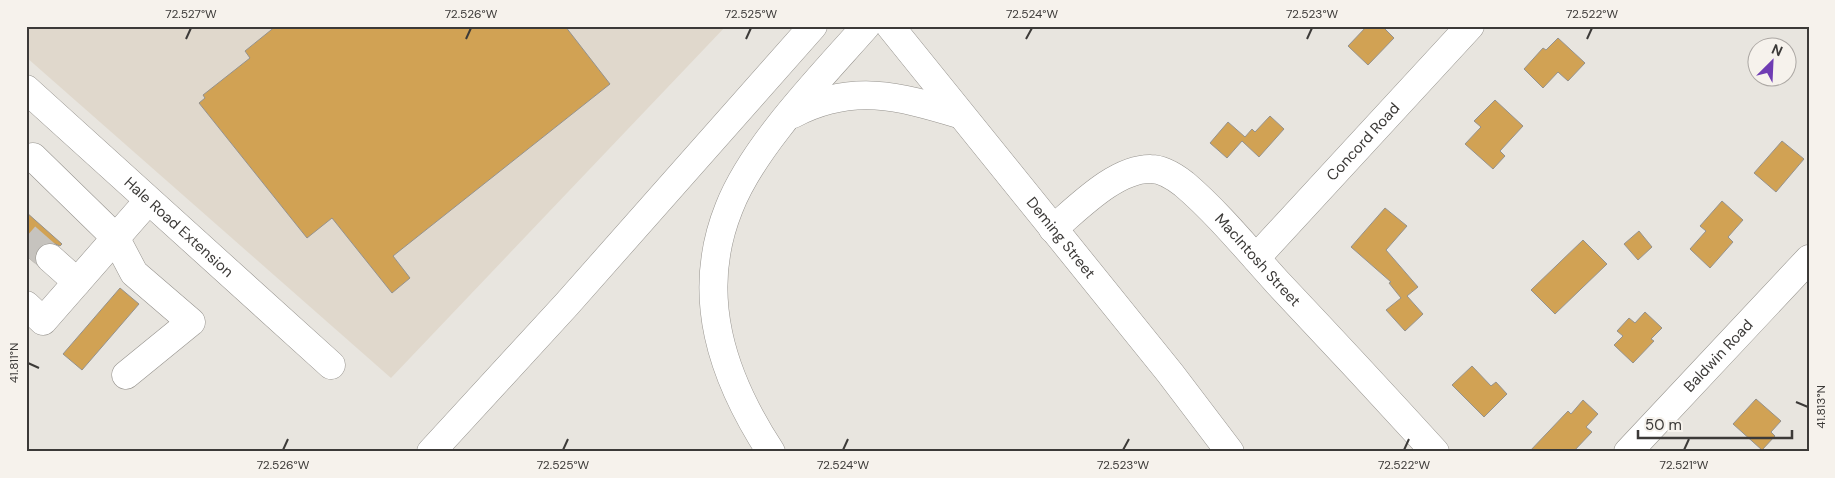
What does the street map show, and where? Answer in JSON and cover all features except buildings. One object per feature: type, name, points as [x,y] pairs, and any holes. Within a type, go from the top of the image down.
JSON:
[{"type":"main road","points":[[431,452],[592,276],[813,26]]},
{"type":"main road","points":[[772,452],[740,399],[721,350],[713,302],[717,251],[729,207],[751,167],[789,116],[866,26]]},
{"type":"main road","name":"Deming Street","points":[[890,26],[1230,452]]},
{"type":"main road","name":"Concord Road","points":[[1256,258],[1470,26]]},
{"type":"main road","name":"Hale Road Extension","points":[[26,89],[331,365]]},
{"type":"main road","points":[[789,116],[828,100],[865,94],[903,99],[960,114]]},
{"type":"main road","points":[[33,157],[115,237],[134,272],[191,322],[126,375]]},
{"type":"main road","name":"MacIntosh Street","points":[[1053,229],[1116,180],[1134,171],[1152,169],[1164,172],[1184,184],[1256,258],[1435,452]]},
{"type":"main road","points":[[26,305],[43,321],[148,201]]},
{"type":"main road","points":[[50,258],[77,282]]},
{"type":"main road","name":"Baldwin Road","points":[[1628,452],[1809,259]]},
{"type":"shaded area","points":[[26,26],[726,26],[391,378],[26,57]]},
{"type":"tunnel","points":[[26,237],[50,258]]}]
